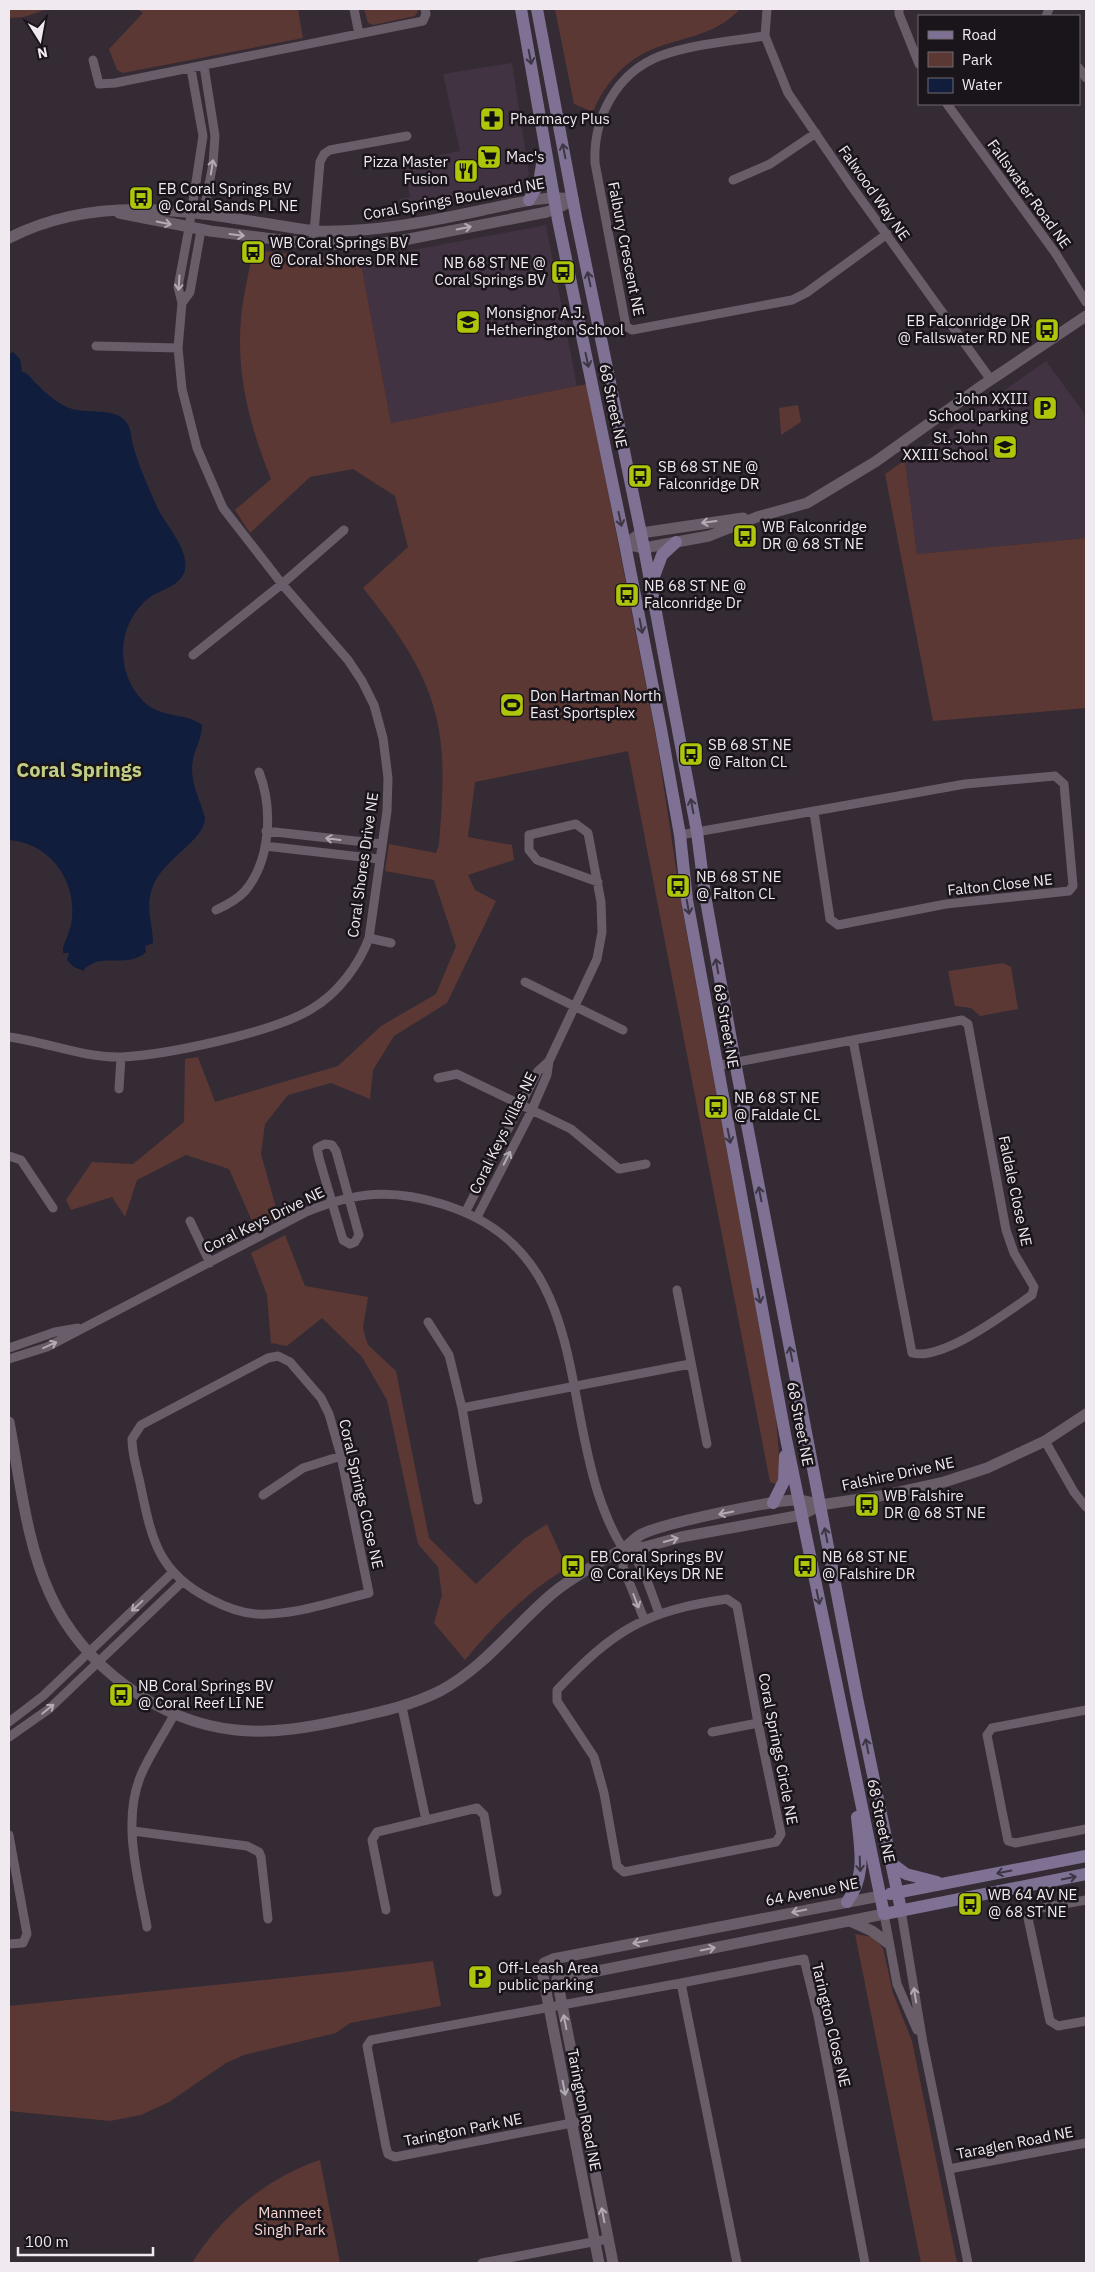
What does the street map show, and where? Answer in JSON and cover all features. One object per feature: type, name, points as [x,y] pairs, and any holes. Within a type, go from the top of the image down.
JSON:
[{"type":"main road","name":"68 Street NE","points":[[521,9],[555,203],[626,544],[680,835],[687,900],[784,1434],[884,1914]]},
{"type":"main road","name":"68 Street NE","points":[[537,9],[573,199],[651,584],[697,832],[704,895],[735,1062],[820,1505],[901,1910]]},
{"type":"main road","points":[[529,200],[539,183],[545,151]]},
{"type":"main road","points":[[651,584],[662,555],[676,542]]},
{"type":"main road","points":[[774,1503],[784,1481],[784,1434]]},
{"type":"main road","points":[[847,1902],[858,1887],[861,1873],[854,1793],[856,1780]]},
{"type":"main road","name":"64 Avenue NE","points":[[880,1896],[1086,1856]]},
{"type":"main road","points":[[890,1862],[906,1874],[942,1884]]},
{"type":"main road","points":[[884,1914],[1086,1874]]},
{"type":"street","points":[[354,9],[360,34]]},
{"type":"street","points":[[93,60],[99,84],[191,69],[423,22],[426,14],[425,9]]},
{"type":"street","name":"Falwood Way NE","points":[[767,9],[765,36],[788,93],[991,380]]},
{"type":"street","points":[[899,9],[899,14],[918,62]]},
{"type":"street","name":"Falbury Crescent NE","points":[[765,36],[691,48],[659,57],[628,76],[605,106],[594,144],[595,163],[626,326],[632,330],[792,300],[806,293],[887,234]]},
{"type":"street","points":[[201,230],[213,164],[215,136],[204,66]]},
{"type":"street","name":"Coral Shores Drive NE","points":[[9,1037],[120,1057],[198,1045],[286,1021],[312,1009],[339,986],[363,953],[369,938],[387,811],[388,778],[383,738],[374,705],[362,680],[348,660],[282,584],[223,508],[197,448],[182,389],[178,348],[182,303],[178,287],[203,136],[191,69]]},
{"type":"street","name":"Fallswater Road NE","points":[[948,105],[1056,254],[1086,302]]},
{"type":"street","points":[[733,180],[770,164],[816,133]]},
{"type":"street","points":[[312,244],[320,162],[324,154],[330,150],[407,136]]},
{"type":"street","name":"Coral Springs Boulevard NE","points":[[105,210],[201,230],[312,244],[369,245],[416,238],[573,199]]},
{"type":"street","name":"Coral Springs Boulevard NE","points":[[9,238],[58,218],[105,210],[145,208],[314,231],[369,230],[413,224],[529,200],[555,203]]},
{"type":"street","points":[[413,224],[416,238]]},
{"type":"street","name":"Coral Shores Drive NE","points":[[182,303],[190,292],[201,230]]},
{"type":"street","points":[[626,544],[644,548],[709,536],[757,517],[807,503],[875,462],[1086,316]]},
{"type":"street","points":[[96,346],[178,348]]},
{"type":"street","points":[[626,544],[641,533],[757,517]]},
{"type":"street","points":[[193,655],[282,584],[344,530]]},
{"type":"street","points":[[216,910],[231,903],[244,892],[258,870],[265,846],[267,795],[259,772]]},
{"type":"street","name":"Falton Close NE","points":[[680,835],[965,784],[1055,776],[1064,784],[1073,886],[1070,891],[946,904],[838,925],[830,919],[814,812]]},
{"type":"street","name":"Coral Keys Villas NE","points":[[466,1211],[525,1109],[548,1075],[549,1060],[598,959],[602,932],[598,882],[588,833],[576,824],[529,835],[530,850],[537,860],[598,882]]},
{"type":"street","points":[[266,830],[382,844]]},
{"type":"street","points":[[265,846],[379,860]]},
{"type":"street","points":[[369,938],[392,943]]},
{"type":"street","points":[[526,982],[575,1008],[623,1030]]},
{"type":"street","name":"Faldale Close NE","points":[[716,1066],[735,1062],[853,1040],[962,1020],[968,1024],[1006,1230],[1014,1254],[1034,1287],[1032,1295],[986,1328],[959,1342],[922,1355],[912,1353],[853,1040]]},
{"type":"street","points":[[119,1089],[120,1057]]},
{"type":"street","points":[[438,1078],[457,1074],[525,1109],[571,1129],[619,1169],[646,1164]]},
{"type":"street","name":"Coral Keys Villas NE","points":[[477,1217],[525,1109]]},
{"type":"street","points":[[324,1144],[332,1145],[336,1151],[349,1196],[359,1235],[355,1242],[350,1244],[343,1240],[318,1158],[318,1148],[324,1144]]},
{"type":"street","points":[[9,1156],[21,1160],[53,1208]]},
{"type":"street","name":"Coral Keys Drive NE","points":[[9,1359],[47,1347],[306,1212],[349,1196],[380,1194],[419,1197],[466,1211],[506,1238],[523,1254],[540,1279],[559,1317],[569,1353],[598,1492],[623,1549]]},
{"type":"street","points":[[190,1221],[210,1262]]},
{"type":"street","points":[[677,1290],[706,1444]]},
{"type":"street","points":[[428,1322],[449,1355],[462,1408],[478,1500]]},
{"type":"street","name":"Coral Keys Drive NE","points":[[9,1348],[55,1332],[90,1326]]},
{"type":"street","name":"Coral Springs Close NE","points":[[278,1356],[290,1362],[321,1398],[335,1429],[341,1456],[369,1592],[284,1612],[256,1614],[218,1604],[182,1583],[172,1572],[152,1536],[132,1446],[135,1432],[141,1425],[268,1358],[278,1356]]},
{"type":"street","points":[[462,1408],[690,1364]]},
{"type":"street","name":"Falshire Drive NE","points":[[820,1505],[880,1496],[944,1482],[986,1468],[1045,1441],[1086,1414]]},
{"type":"street","points":[[9,1422],[37,1561],[50,1595],[67,1624],[88,1652],[136,1694],[175,1714],[202,1724],[237,1730],[268,1732],[312,1727],[402,1708],[440,1691],[463,1677],[552,1594],[623,1549],[643,1534],[683,1522],[774,1503],[799,1500],[820,1505]]},
{"type":"street","points":[[1045,1441],[1074,1492],[1086,1507]]},
{"type":"street","points":[[263,1494],[303,1468],[341,1456]]},
{"type":"street","points":[[623,1549],[645,1547],[681,1537],[802,1515],[820,1505]]},
{"type":"street","points":[[623,1549],[637,1561],[659,1613]]},
{"type":"street","points":[[623,1549],[623,1567],[644,1619]]},
{"type":"street","points":[[9,1722],[43,1696],[172,1572]]},
{"type":"street","points":[[9,1737],[49,1709],[182,1583]]},
{"type":"street","name":"Coral Springs Circle NE","points":[[727,1599],[737,1606],[758,1723],[781,1834],[776,1842],[624,1872],[617,1866],[604,1793],[594,1757],[557,1701],[557,1690],[603,1644],[644,1619],[659,1613],[727,1599]]},
{"type":"street","points":[[402,1708],[426,1820]]},
{"type":"street","points":[[1086,1710],[992,1728],[987,1735],[1008,1841],[1015,1843],[1086,1829]]},
{"type":"street","points":[[147,1927],[134,1852],[133,1810],[141,1775],[175,1714]]},
{"type":"street","points":[[712,1732],[758,1723]]},
{"type":"street","points":[[386,1910],[372,1840],[377,1832],[476,1808],[484,1815],[497,1892]]},
{"type":"street","points":[[133,1831],[247,1846],[259,1852],[268,1919]]},
{"type":"street","points":[[9,1835],[28,1934],[23,1943],[9,1944]]},
{"type":"street","name":"64 Avenue NE","points":[[544,1963],[553,1959],[880,1896]]},
{"type":"street","points":[[1086,1900],[1032,1910],[1028,1918],[1050,2021],[1058,2026],[1086,2021]]},
{"type":"street","name":"68 Street NE","points":[[901,1910],[923,2043],[968,2263]]},
{"type":"street","points":[[850,1921],[884,1914]]},
{"type":"street","name":"68 Street NE","points":[[884,1914],[897,1984],[923,2043]]},
{"type":"street","points":[[850,1921],[872,1931],[888,1943]]},
{"type":"street","name":"Tarington Road NE","points":[[613,2263],[557,1979],[850,1921]]},
{"type":"street","name":"Tarington Close NE","points":[[681,1983],[804,1959],[818,2016],[865,2263]]},
{"type":"street","name":"Tarington Road NE","points":[[544,1963],[542,1971],[548,2006],[599,2263]]},
{"type":"street","points":[[681,1983],[737,2263]]},
{"type":"street","name":"Tarington Park NE","points":[[584,2121],[394,2157],[388,2154],[367,2046],[371,2040],[681,1983]]},
{"type":"street","name":"Taraglen Road NE","points":[[949,2169],[1086,2143]]},
{"type":"street","points":[[482,2263],[608,2239]]},
{"type":"shaded area","points":[[512,63],[529,174],[520,190],[402,211],[400,199],[410,197],[404,162],[460,151],[443,74]]},
{"type":"shaded area","name":"Monsignor A.J. Hetherington School","points":[[546,225],[577,386],[391,423],[360,258],[376,257]]},
{"type":"shaded area","name":"St. John XXIII School","points":[[1046,361],[1084,413],[1086,434],[1086,538],[917,554],[905,460]]},
{"type":"green space","points":[[9,9],[47,9],[24,17],[9,18]]},
{"type":"green space","points":[[137,9],[298,9],[303,38],[123,73],[117,70],[109,49],[143,13]]},
{"type":"green space","points":[[364,9],[419,9],[415,16],[373,25],[368,23]]},
{"type":"green space","points":[[555,9],[740,9],[732,17],[714,28],[652,49],[630,62],[612,79],[598,100],[593,112],[574,104]]},
{"type":"green space","points":[[253,250],[329,258],[360,258],[391,423],[587,384],[657,742],[682,908],[776,1416],[780,1469],[778,1485],[770,1482],[628,751],[475,782],[468,837],[512,845],[514,860],[468,875],[475,890],[496,901],[447,1003],[394,1036],[373,1070],[370,1099],[331,1083],[288,1095],[265,1124],[261,1154],[279,1218],[256,1230],[229,1169],[186,1155],[137,1180],[125,1217],[112,1197],[71,1210],[66,1200],[92,1162],[133,1164],[184,1122],[185,1059],[198,1057],[215,1102],[338,1066],[381,1026],[436,994],[456,946],[434,880],[385,871],[389,844],[436,853],[439,845],[443,782],[440,735],[432,701],[425,683],[397,633],[363,588],[408,547],[395,496],[353,469],[310,477],[250,533],[235,510],[271,479],[251,420],[246,400],[241,360],[241,318]]},
{"type":"green space","points":[[798,405],[801,422],[781,435],[779,408]]},
{"type":"green space","points":[[905,460],[917,554],[1086,538],[1086,708],[933,721],[885,474]]},
{"type":"green space","points":[[1003,963],[1011,967],[1018,1009],[980,1016],[971,1008],[955,1006],[948,971]]},
{"type":"green space","points":[[285,1235],[305,1286],[368,1297],[363,1327],[365,1336],[368,1345],[396,1371],[429,1538],[476,1584],[524,1539],[547,1524],[567,1568],[525,1598],[487,1634],[465,1660],[434,1623],[442,1595],[438,1567],[418,1544],[387,1400],[362,1357],[322,1318],[287,1346],[271,1343],[267,1295],[251,1253]]},
{"type":"green space","points":[[855,1934],[873,1937],[883,1948],[893,1993],[912,2041],[957,2263],[921,2263]]},
{"type":"green space","points":[[433,1961],[441,2006],[350,2023],[336,2033],[244,2055],[226,2063],[169,2102],[141,2115],[110,2121],[9,2111],[9,2006]]},
{"type":"green space","name":"Manmeet Singh Park","points":[[320,2160],[340,2263],[192,2263],[217,2229],[247,2200],[282,2177]]},
{"type":"water","points":[[13,352],[20,359],[22,372],[26,373],[45,392],[61,404],[74,410],[115,414],[127,423],[136,457],[145,479],[158,509],[181,546],[185,562],[185,570],[180,580],[150,597],[139,608],[131,620],[123,648],[127,676],[143,701],[157,711],[188,718],[202,725],[194,756],[192,775],[205,817],[203,826],[199,834],[165,868],[157,878],[152,889],[149,909],[153,943],[145,946],[146,952],[130,960],[98,961],[85,968],[84,971],[74,967],[67,960],[69,953],[63,953],[72,918],[72,904],[64,877],[48,856],[36,848],[9,840],[9,354]]},
{"type":"place","name":"Pharmacy Plus","points":[[492,119]]},
{"type":"place","name":"Mac's","points":[[489,157]]},
{"type":"place","name":"Pizza Master Fusion","points":[[466,171]]},
{"type":"place","name":"EB Coral Springs BV @ Coral Sands PL NE","points":[[141,198]]},
{"type":"place","name":"WB Coral Springs BV @ Coral Shores DR NE","points":[[253,252]]},
{"type":"place","name":"NB 68 ST NE @ Coral Springs BV","points":[[563,272]]},
{"type":"place","name":"Monsignor A.J. Hetherington School","points":[[468,322]]},
{"type":"place","name":"EB Falconridge DR @ Fallswater RD NE","points":[[1047,330]]},
{"type":"place","name":"John XXIII School parking","points":[[1045,408]]},
{"type":"place","name":"St. John XXIII School","points":[[1005,447]]},
{"type":"place","name":"SB 68 ST NE @ Falconridge DR","points":[[640,476]]},
{"type":"place","name":"WB Falconridge DR @ 68 ST NE","points":[[745,536]]},
{"type":"place","name":"NB 68 ST NE @ Falconridge Dr","points":[[627,595]]},
{"type":"place","name":"Don Hartman North East Sportsplex","points":[[512,705]]},
{"type":"place","name":"SB 68 ST NE @ Falton CL","points":[[691,754]]},
{"type":"place","name":"NB 68 ST NE @ Falton CL","points":[[678,886]]},
{"type":"place","name":"NB 68 ST NE @ Faldale CL","points":[[716,1107]]},
{"type":"place","name":"WB Falshire DR @ 68 ST NE","points":[[867,1505]]},
{"type":"place","name":"EB Coral Springs BV @ Coral Keys DR NE","points":[[573,1566]]},
{"type":"place","name":"NB 68 ST NE @ Falshire DR","points":[[805,1566]]},
{"type":"place","name":"NB Coral Springs BV @ Coral Reef LI NE","points":[[121,1695]]},
{"type":"place","name":"WB 64 AV NE @ 68 ST NE","points":[[970,1904]]},
{"type":"place","name":"Off-Leash Area public parking","points":[[480,1977]]},
{"type":"district","name":"Coral Springs","points":[[79,770]]}]
